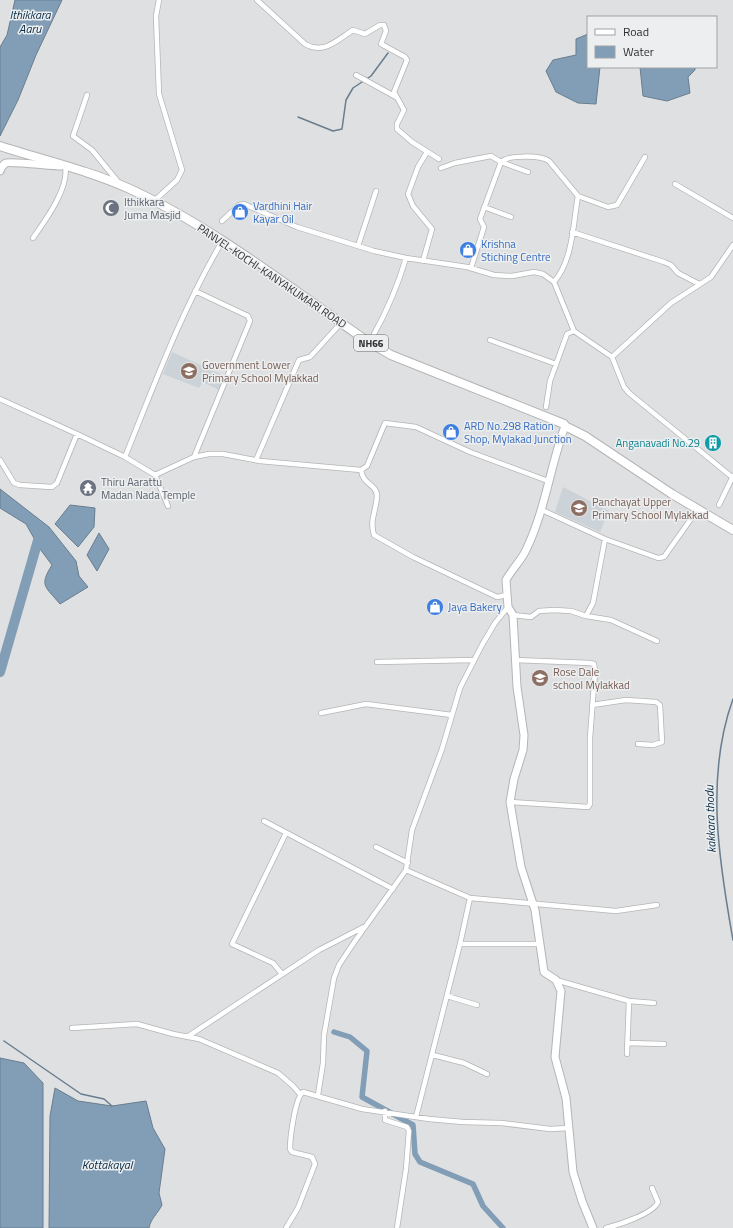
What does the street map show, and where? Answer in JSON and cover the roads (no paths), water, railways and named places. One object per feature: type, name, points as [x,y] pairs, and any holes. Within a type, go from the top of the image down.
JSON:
[{"type":"highway","name":"PANVEL-KOCHI-KANYAKUMARI ROAD","points":[[0,146],[120,185],[154,201],[223,240],[341,323],[391,355],[564,424],[565,426],[585,436],[672,494],[733,530]]},
{"type":"main road","points":[[0,171],[4,164],[10,162],[40,166],[65,166]]},
{"type":"main road","points":[[565,426],[548,481],[542,510],[526,550],[506,580],[508,607],[513,616],[515,660],[524,735],[523,750],[514,779],[510,802],[521,867],[532,904],[544,972],[556,980],[560,991],[561,998],[555,1035],[555,1057],[565,1089],[573,1172],[582,1201],[593,1228]]},
{"type":"street","points":[[154,201],[177,180],[182,170],[159,94],[156,16],[159,0]]},
{"type":"street","points":[[260,1],[305,44],[314,49],[325,48],[353,30],[366,34],[383,24],[386,32],[381,44],[405,57],[407,60],[395,90],[396,97],[404,110],[397,124],[397,129],[399,133],[426,152],[439,159]]},
{"type":"street","points":[[356,75],[396,97]]},
{"type":"street","points":[[88,95],[73,136],[92,150],[120,185]]},
{"type":"street","points":[[423,260],[432,229],[413,206],[408,194],[418,167],[426,152]]},
{"type":"street","points":[[441,168],[455,163],[491,156],[501,162],[528,172]]},
{"type":"street","points":[[471,268],[484,227],[480,219],[501,162],[508,157],[547,159],[578,196],[608,207],[617,205],[645,157]]},
{"type":"street","points":[[33,238],[48,217],[56,200],[67,174],[65,166]]},
{"type":"street","points":[[675,184],[733,218]]},
{"type":"street","points":[[358,246],[376,191]]},
{"type":"street","points":[[554,282],[559,276],[566,259],[578,196]]},
{"type":"street","points":[[222,221],[239,205],[244,204],[297,227],[358,246],[406,258],[471,268],[494,275],[512,276],[537,272],[543,274],[554,282],[574,331],[612,357],[624,387],[629,393],[733,477],[719,505]]},
{"type":"street","points":[[484,207],[511,217]]},
{"type":"street","points":[[572,232],[664,262],[671,265],[678,273],[699,284]]},
{"type":"street","points":[[125,457],[168,348],[195,291],[223,240]]},
{"type":"street","points":[[612,357],[671,303],[716,272],[733,245]]},
{"type":"street","points":[[374,334],[389,306],[406,258]]},
{"type":"street","points":[[194,457],[250,321],[248,316],[195,291]]},
{"type":"street","points":[[256,460],[299,360],[310,357],[341,323]]},
{"type":"street","points":[[546,406],[550,381],[566,335],[574,331]]},
{"type":"street","points":[[490,340],[556,364]]},
{"type":"street","points":[[0,399],[125,457],[155,475],[168,506]]},
{"type":"street","points":[[155,475],[194,457],[208,454],[222,454],[256,460],[361,470],[367,466],[385,423],[416,427],[470,452],[548,481]]},
{"type":"street","points":[[0,460],[14,483],[20,485],[52,487],[57,483],[77,434]]},
{"type":"street","points":[[361,470],[365,483],[373,487],[377,494],[372,518],[374,535],[412,557],[497,597],[507,596]]},
{"type":"street","points":[[542,510],[605,539],[656,558],[662,558],[698,509]]},
{"type":"street","points":[[586,616],[593,603],[605,539]]},
{"type":"street","points":[[318,1095],[323,1063],[324,1035],[334,978],[339,966],[364,927],[406,870],[412,830],[442,749],[460,688],[495,623],[508,607]]},
{"type":"street","points":[[513,616],[531,617],[539,611],[571,611],[586,616],[611,620],[657,640]]},
{"type":"street","points":[[377,662],[474,660]]},
{"type":"street","points":[[510,802],[589,806],[590,738],[595,671],[594,664],[515,660]]},
{"type":"street","points":[[592,705],[626,700],[656,702],[660,705],[662,742],[653,745],[638,744]]},
{"type":"street","points":[[321,713],[366,704],[452,715]]},
{"type":"street","points":[[264,821],[393,889]]},
{"type":"street","points":[[282,974],[273,963],[232,944],[286,833]]},
{"type":"street","points":[[376,847],[408,863]]},
{"type":"street","points":[[406,870],[470,898],[616,911],[657,905]]},
{"type":"street","points":[[416,1117],[433,1055],[470,898]]},
{"type":"street","points":[[187,1037],[319,950],[364,927]]},
{"type":"street","points":[[460,944],[540,944]]},
{"type":"street","points":[[556,980],[629,1001],[654,1004]]},
{"type":"street","points":[[447,996],[476,1005]]},
{"type":"street","points":[[627,1054],[629,1001]]},
{"type":"street","points":[[72,1028],[137,1024],[209,1042],[271,1069],[285,1079],[300,1094]]},
{"type":"street","points":[[627,1043],[664,1044]]},
{"type":"street","points":[[433,1055],[464,1063],[487,1074]]},
{"type":"street","points":[[300,1094],[303,1092],[318,1095],[362,1109],[385,1111],[416,1117],[463,1122],[501,1123],[550,1129],[569,1128]]},
{"type":"street","points":[[286,1228],[298,1208],[315,1164],[312,1157],[292,1152],[290,1149],[295,1114],[300,1094]]},
{"type":"street","points":[[385,1111],[385,1120],[407,1127],[409,1131],[406,1169],[397,1228]]},
{"type":"street","points":[[606,1228],[653,1209],[658,1202],[652,1188]]},
{"type":"water","name":"Ithikkara Aaru","points":[[15,0],[62,0],[36,55],[18,100],[0,136],[0,47],[7,35]]},
{"type":"water","points":[[587,34],[587,68],[600,68],[596,104],[578,103],[556,92],[546,71],[553,60],[576,55],[576,39]]},
{"type":"water","points":[[640,68],[695,68],[695,70],[688,77],[690,93],[667,101],[643,96]]},
{"type":"water","points":[[0,489],[49,527],[76,561],[79,576],[88,587],[60,604],[47,589],[45,582],[52,565],[40,549],[26,524],[0,508]]},
{"type":"water","points":[[70,505],[95,508],[94,527],[78,547],[55,524]]},
{"type":"water","points":[[99,533],[109,549],[97,571],[87,555]]},
{"type":"water","points":[[0,1058],[24,1063],[43,1083],[43,1228],[0,1228]]},
{"type":"water","name":"Kottakayal","points":[[55,1088],[78,1101],[112,1106],[146,1101],[153,1128],[165,1149],[159,1193],[162,1205],[151,1222],[149,1228],[49,1228],[50,1116]]},
{"type":"waterway","points":[[298,117],[333,131],[342,129],[346,100],[353,88],[371,76],[388,53]]},
{"type":"waterway","points":[[0,672],[41,530]]},
{"type":"waterway","name":"kakkara thodu","points":[[733,699],[724,728],[719,758],[717,789],[719,850],[733,940]]},
{"type":"waterway","points":[[334,1032],[350,1037],[367,1051],[362,1097],[413,1125],[415,1154],[420,1162],[473,1184],[483,1206],[503,1228]]},
{"type":"waterway","points":[[4,1041],[81,1094],[104,1099],[112,1106]]},
{"type":"place","name":"Ithikkara Juma Masjid","points":[[111,208]]},
{"type":"place","name":"Vardhini Hair Kayar Oil","points":[[240,212]]},
{"type":"place","name":"Krishna Stiching Centre","points":[[468,250]]},
{"type":"place","name":"Government Lower Primary School Mylakkad","points":[[189,371]]},
{"type":"place","name":"ARD No.298 Ration Shop, Mylakad Junction","points":[[451,432]]},
{"type":"place","name":"Anganavadi No.29","points":[[713,443]]},
{"type":"place","name":"Thiru Aarattu Madan Nada Temple","points":[[88,488]]},
{"type":"place","name":"Panchayat Upper Primary School Mylakkad","points":[[579,508]]},
{"type":"place","name":"Jaya Bakery","points":[[435,607]]},
{"type":"place","name":"Rose Dale school Mylakkad","points":[[540,678]]}]
